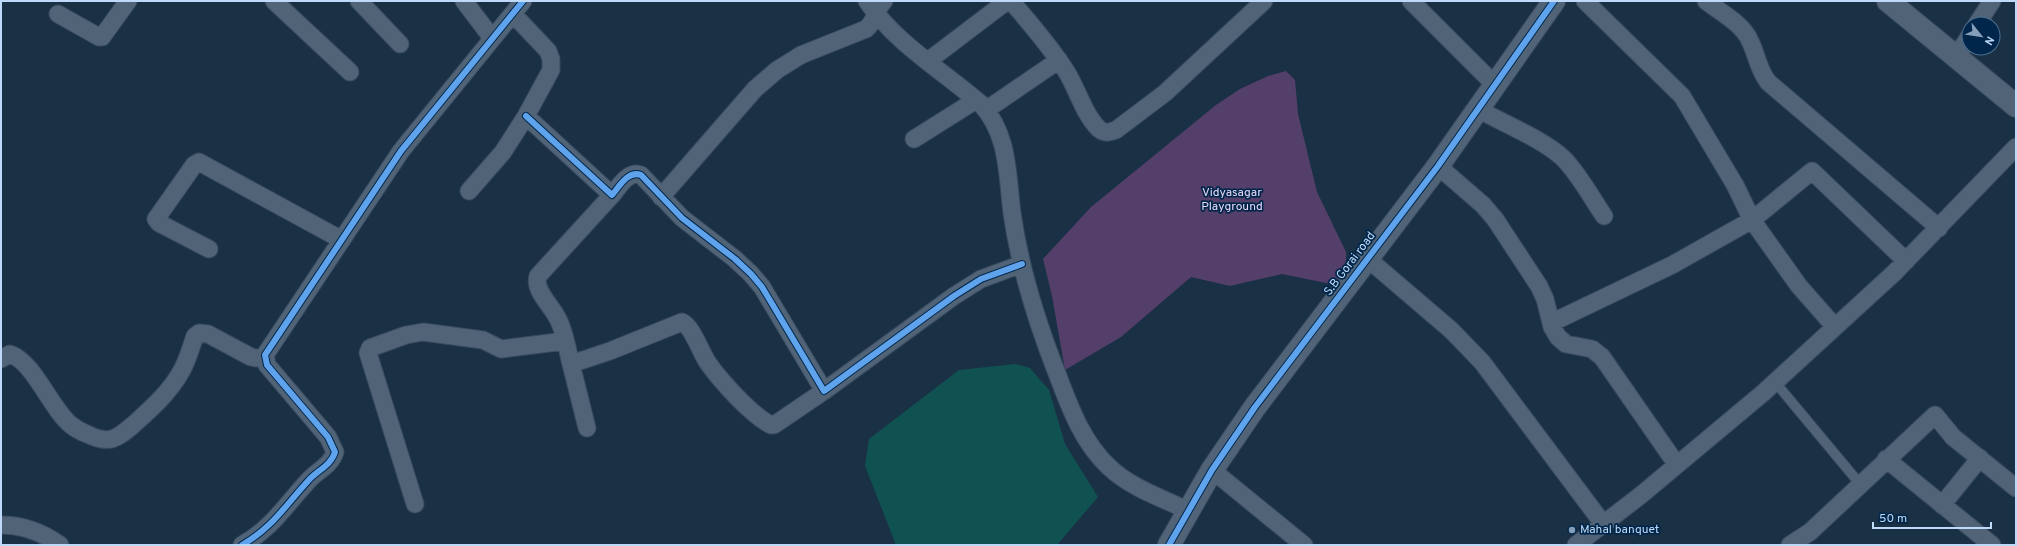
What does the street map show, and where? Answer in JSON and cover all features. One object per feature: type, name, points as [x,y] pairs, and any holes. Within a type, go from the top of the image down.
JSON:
[{"type":"street","points":[[58,14],[99,37],[102,37],[108,32],[128,1]]},
{"type":"street","points":[[274,1],[350,72]]},
{"type":"street","points":[[359,1],[400,44]]},
{"type":"street","points":[[464,1],[492,38]]},
{"type":"street","points":[[928,61],[1007,1]]},
{"type":"street","points":[[1010,1],[1059,60],[1078,90],[1092,121],[1103,131],[1108,133],[1116,130],[1165,93],[1264,1]]},
{"type":"street","points":[[1411,1],[1495,85]]},
{"type":"street","name":"S.B Gorai road","points":[[1169,545],[1212,470],[1255,407],[1438,166],[1554,1]]},
{"type":"street","points":[[1586,1],[1682,96],[1735,185],[1752,220],[1799,286],[1835,327]]},
{"type":"street","points":[[1706,1],[1744,31],[1750,41],[1761,71],[1768,82],[1939,228]]},
{"type":"street","points":[[1888,1],[2016,106]]},
{"type":"street","points":[[1982,16],[1992,1]]},
{"type":"street","points":[[876,6],[898,36],[981,105],[1000,133],[1004,151],[1012,213],[1022,264],[1039,324],[1071,412],[1094,451],[1110,468],[1130,483],[1189,511]]},
{"type":"street","points":[[661,196],[755,89],[777,70],[801,55],[866,29],[874,21],[876,6]]},
{"type":"street","points":[[264,358],[401,151],[518,7],[551,59],[551,70],[526,116],[503,152],[469,191]]},
{"type":"street","points":[[1956,57],[1961,49]]},
{"type":"street","points":[[914,139],[981,105],[1059,60]]},
{"type":"street","points":[[1478,109],[1546,145],[1562,158],[1571,167],[1604,216]]},
{"type":"street","points":[[526,116],[612,195]]},
{"type":"street","points":[[1576,545],[1604,525],[1775,382],[1906,261],[1939,228],[1958,205],[2016,147]]},
{"type":"street","points":[[209,249],[159,223],[156,219],[194,165],[199,162],[342,240]]},
{"type":"street","points":[[1438,166],[1483,205],[1495,219],[1540,286],[1545,298],[1551,323],[1558,337],[1566,344],[1592,349],[1602,357],[1677,465]]},
{"type":"street","points":[[1551,323],[1672,265],[1752,220],[1812,171],[1906,261]]},
{"type":"street","points":[[587,428],[559,320],[538,288],[536,280],[627,177],[636,173],[641,175],[682,218],[735,259],[751,274],[762,287],[824,391]]},
{"type":"street","points":[[1368,259],[1451,330],[1482,362],[1604,525]]},
{"type":"street","points":[[571,364],[610,351],[682,322],[688,326],[706,361],[722,382],[771,425],[774,425],[824,391],[954,296],[981,279],[1022,264]]},
{"type":"street","points":[[414,504],[368,353],[370,348],[406,335],[423,332],[483,340],[502,349],[565,341]]},
{"type":"street","points":[[1,359],[10,354],[22,360],[63,417],[72,426],[93,437],[104,440],[115,439],[124,433],[154,406],[171,388],[182,369],[195,336],[199,333],[208,334],[251,357],[264,358]]},
{"type":"street","points":[[242,545],[269,526],[308,480],[333,458],[335,452],[328,438],[267,365],[264,358]]},
{"type":"street","points":[[1790,545],[1810,532],[1934,415],[1953,437],[2016,488]]},
{"type":"street","points":[[1942,505],[1980,458]]},
{"type":"street","points":[[1886,459],[1992,545]]},
{"type":"street","points":[[1212,470],[1304,545]]},
{"type":"street","points":[[1,525],[28,528],[48,536],[60,545]]},
{"type":"lane","points":[[1775,382],[1860,484]]},
{"type":"green space","name":"Vidyasagar Playground","points":[[1286,71],[1295,80],[1298,114],[1317,192],[1346,252],[1346,270],[1336,285],[1282,274],[1230,286],[1191,277],[1121,337],[1065,370],[1052,296],[1043,259],[1091,207],[1216,105],[1240,89],[1268,76]]},
{"type":"shaded area","points":[[1015,364],[1030,368],[1049,390],[1065,444],[1098,497],[1057,545],[896,545],[865,466],[869,439],[959,370]]},
{"type":"cycle path","points":[[242,545],[270,524],[311,477],[330,461],[335,452],[328,437],[267,365],[265,355],[401,151],[523,1]]},
{"type":"cycle path","points":[[1169,545],[1212,470],[1255,407],[1438,166],[1554,1]]},
{"type":"cycle path","points":[[526,116],[612,195],[628,177],[636,174],[641,175],[682,218],[735,259],[762,287],[824,391],[954,296],[981,279],[1022,264]]},
{"type":"place","name":"Mahal banquet","points":[[1572,530]]}]
